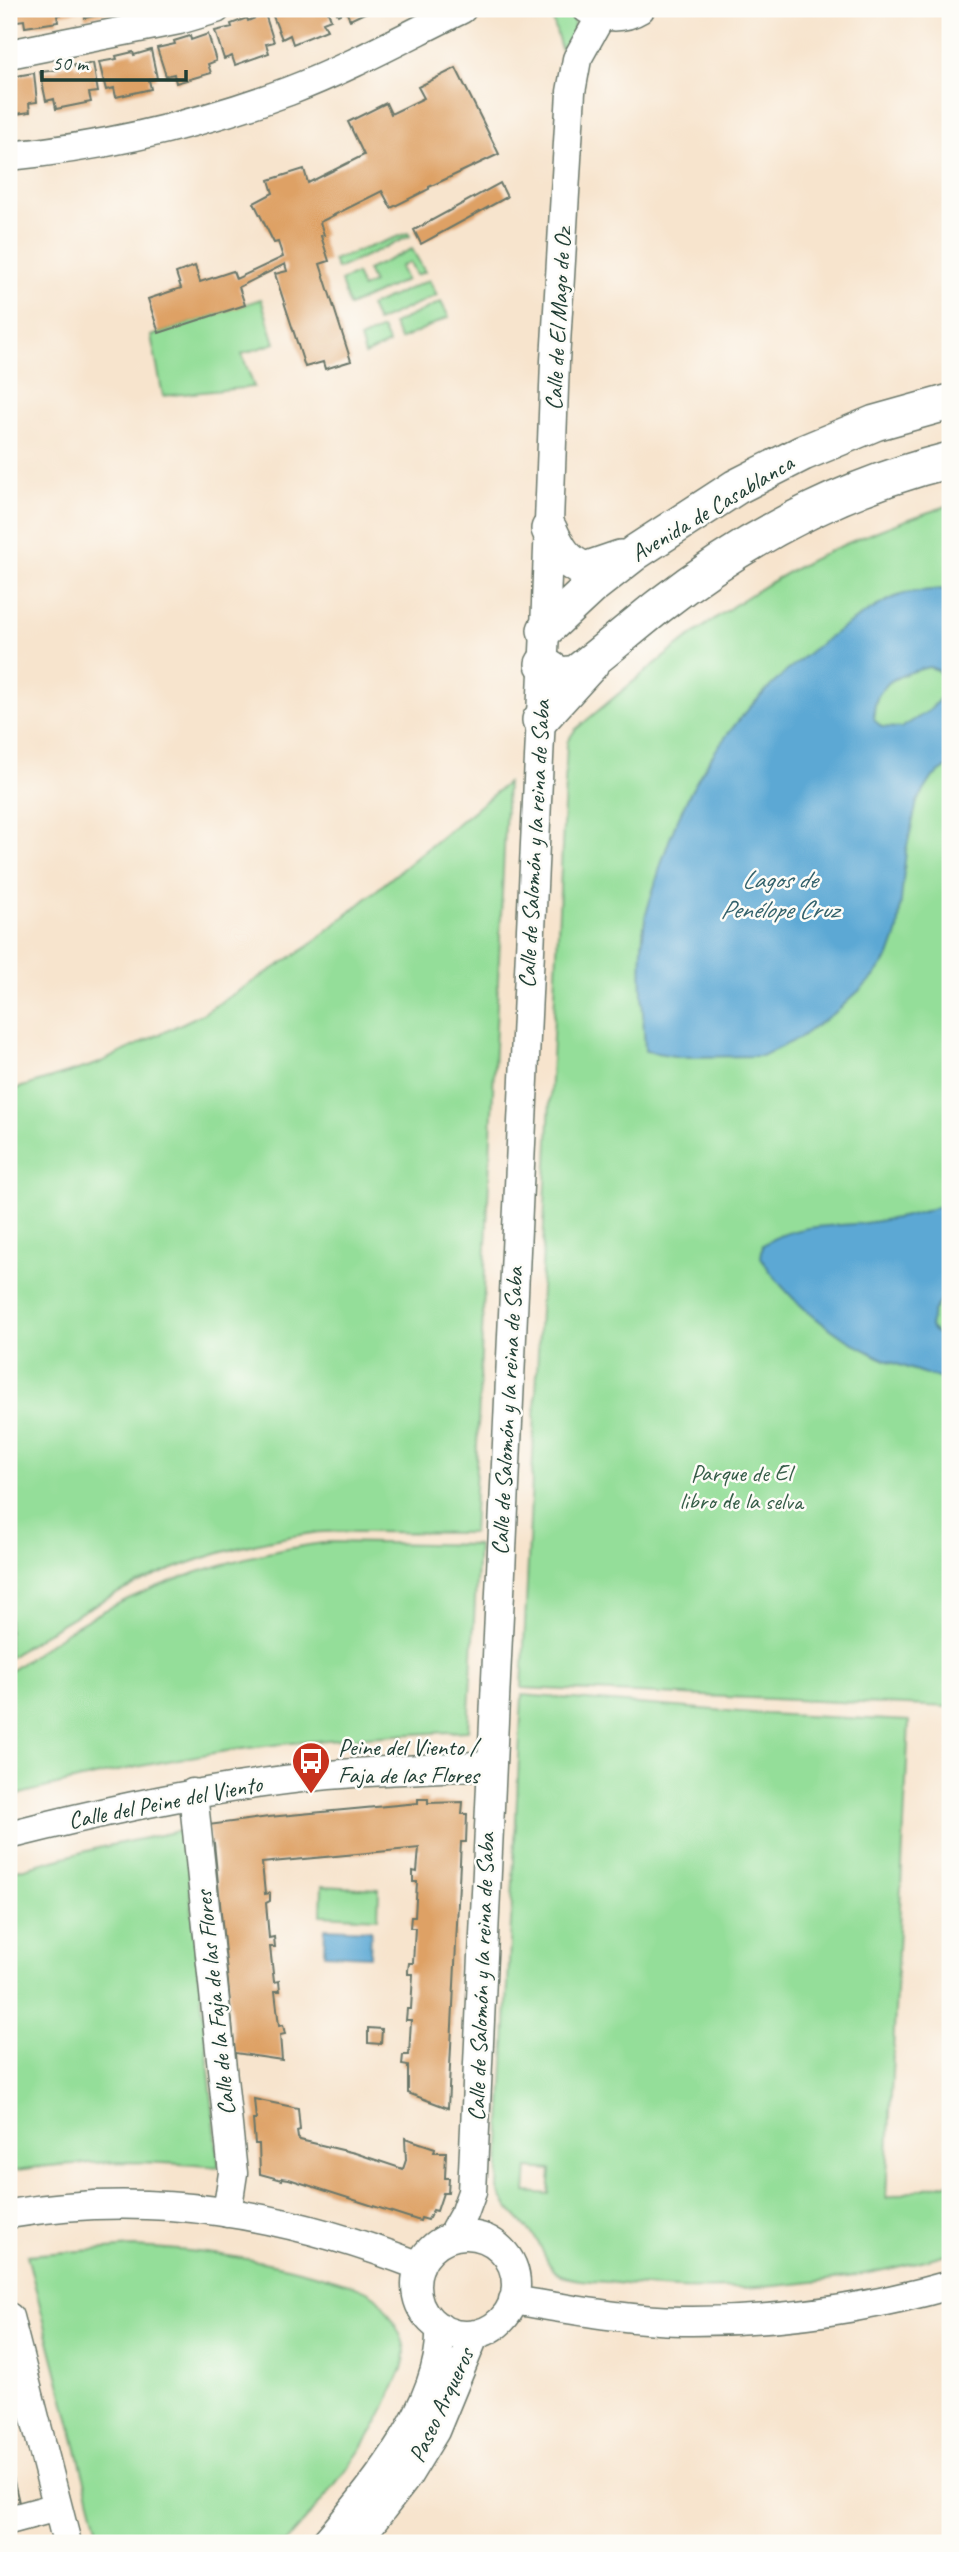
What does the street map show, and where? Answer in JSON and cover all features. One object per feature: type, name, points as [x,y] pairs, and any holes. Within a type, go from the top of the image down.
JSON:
[{"type":"main road","name":"Avenida de Casablanca","points":[[556,620],[636,552],[736,487],[803,453],[875,424],[950,402]]},
{"type":"main road","name":"Avenida de Casablanca","points":[[598,657],[661,605],[763,534],[874,484],[950,460]]},
{"type":"main road","points":[[549,529],[563,557],[574,566],[585,570],[597,568],[636,552]]},
{"type":"main road","points":[[556,620],[561,621],[559,632],[562,644],[569,653],[579,658],[598,657]]},
{"type":"main road","points":[[543,664],[566,676],[576,673],[598,657]]},
{"type":"main road","points":[[540,720],[598,657]]},
{"type":"street","points":[[9,54],[179,20],[216,9]]},
{"type":"street","points":[[9,156],[38,154],[109,141],[231,111],[358,62],[462,9]]},
{"type":"street","points":[[594,12],[622,17],[640,9]]},
{"type":"street","name":"Calle de El Mago de Oz","points":[[556,620],[549,529],[555,361],[572,78],[594,12]]},
{"type":"street","name":"Calle de Salomón y la reina de Saba","points":[[450,2237],[461,2220],[472,2192],[540,720],[543,664],[556,620]]},
{"type":"street","name":"Calle del Peine del Viento","points":[[9,1836],[102,1811],[193,1793],[320,1775],[490,1765]]},
{"type":"street","name":"Calle de la Faja de las Flores","points":[[193,1793],[233,2173],[228,2213]]},
{"type":"street","name":"Calle de Salomón y la reina de Saba","points":[[472,2192],[490,2241]]},
{"type":"street","points":[[9,2214],[83,2204],[153,2204],[228,2213],[286,2223],[342,2238],[420,2266]]},
{"type":"street","points":[[471,2235],[490,2241],[498,2246],[510,2262],[516,2281],[509,2310],[494,2325],[475,2334],[457,2334],[440,2327],[427,2316],[419,2301],[416,2284],[420,2266],[432,2249],[450,2237],[471,2235]]},
{"type":"street","points":[[513,2300],[630,2317],[681,2321],[746,2320],[850,2310],[950,2285]]},
{"type":"street","points":[[9,2317],[57,2507],[61,2542]]},
{"type":"street","name":"Paseo Arqueros","points":[[324,2543],[385,2470],[404,2438],[437,2366],[440,2327]]},
{"type":"street","name":"Paseo Arqueros","points":[[356,2543],[407,2477],[435,2431],[475,2334]]},
{"type":"street","points":[[9,2520],[57,2507]]},
{"type":"green space","points":[[550,9],[571,9],[573,15],[573,37],[561,49]]},
{"type":"green space","points":[[408,233],[410,236],[337,269],[333,260]]},
{"type":"green space","points":[[412,249],[425,272],[416,275],[410,262],[400,267],[406,280],[349,306],[341,281],[356,274],[362,288],[373,283],[367,270]]},
{"type":"green space","points":[[429,280],[437,295],[377,322],[370,306]]},
{"type":"green space","points":[[261,299],[275,343],[242,354],[254,387],[163,396],[151,336]]},
{"type":"green space","points":[[441,302],[449,317],[400,340],[393,324]]},
{"type":"green space","points":[[382,329],[389,344],[365,355],[360,339]]},
{"type":"green space","name":"Parque de El libro de la selva","points":[[950,505],[950,1707],[522,1688],[567,742],[575,730],[655,664],[738,602],[853,540]]},
{"type":"green space","points":[[507,783],[473,1533],[326,1532],[272,1540],[231,1550],[192,1562],[115,1594],[43,1635],[9,1658],[9,1091],[97,1064],[202,1014],[306,948]]},
{"type":"green space","points":[[330,1542],[478,1545],[468,1731],[316,1741],[233,1750],[136,1767],[9,1797],[9,1672],[91,1617],[157,1587],[226,1563]]},
{"type":"green space","points":[[522,1695],[765,1714],[909,1721],[886,2198],[950,2182],[950,2253],[866,2274],[780,2286],[693,2288],[576,2279],[559,2274],[552,2268],[539,2244],[506,2204],[498,2189]],"holes":[[[528,2168],[551,2170],[549,2194],[526,2192]]]},
{"type":"green space","points":[[184,1830],[219,2167],[114,2162],[9,2171],[9,1872],[102,1847]]},
{"type":"green space","points":[[322,1886],[379,1889],[378,1918],[321,1915]]},
{"type":"green space","points":[[133,2247],[184,2250],[258,2261],[353,2285],[377,2298],[398,2330],[404,2346],[404,2361],[373,2430],[347,2470],[285,2543],[101,2543],[27,2255]]},
{"type":"water","name":"Lagos de Penélope Cruz","points":[[944,589],[950,592],[950,765],[933,777],[917,802],[906,851],[898,931],[889,956],[873,978],[838,1010],[798,1039],[762,1056],[680,1057],[645,1051],[641,968],[645,919],[670,839],[703,769],[749,709],[776,681],[838,631],[899,595]],"holes":[[[929,667],[938,670],[944,680],[942,696],[930,710],[901,728],[882,727],[874,720],[877,697],[889,683],[907,673]]]},
{"type":"water","points":[[950,1202],[950,1285],[933,1312],[930,1327],[937,1334],[950,1336],[950,1382],[879,1357],[844,1338],[797,1302],[761,1257],[763,1245],[786,1233],[897,1218]]},
{"type":"water","points":[[325,1928],[371,1930],[370,1956],[324,1954]]},
{"type":"building","points":[[9,9],[117,9],[117,11],[85,18],[84,10],[57,15],[58,22],[25,27],[24,20],[9,22]]},
{"type":"building","points":[[327,9],[331,19],[323,22],[327,30],[293,44],[290,35],[282,39],[271,11]]},
{"type":"building","points":[[335,9],[373,9],[350,20],[346,11],[338,15]]},
{"type":"building","points":[[265,14],[274,42],[266,44],[269,53],[235,65],[232,56],[224,59],[215,31]]},
{"type":"building","points":[[208,34],[216,61],[208,64],[211,73],[176,83],[174,74],[166,76],[157,48],[175,44],[174,41],[190,36],[191,40]]},
{"type":"building","points":[[151,50],[157,78],[149,80],[151,89],[116,97],[114,88],[106,90],[99,62]]},
{"type":"building","points":[[93,63],[98,92],[89,93],[91,102],[56,109],[54,99],[46,101],[40,72]]},
{"type":"building","points":[[456,68],[499,154],[391,208],[382,191],[320,222],[324,235],[321,236],[329,261],[320,264],[351,361],[325,369],[323,362],[305,367],[275,274],[287,271],[285,264],[239,287],[245,305],[159,333],[148,299],[181,288],[176,273],[195,266],[200,282],[233,271],[236,279],[283,257],[278,242],[274,243],[254,203],[273,193],[269,180],[304,169],[308,183],[364,155],[348,122],[386,103],[391,114],[424,98],[418,87]]},
{"type":"building","points":[[16,73],[16,76],[34,73],[37,102],[29,103],[30,112],[9,115],[9,74]]},
{"type":"building","points":[[500,183],[507,197],[421,244],[414,230]]},
{"type":"building","points":[[418,1799],[428,1799],[428,1803],[463,1802],[462,1814],[467,1814],[466,1842],[461,1842],[448,2108],[408,2093],[408,2066],[402,2065],[403,2055],[409,2055],[411,2020],[406,2020],[407,2009],[411,2009],[413,1974],[408,1974],[408,1970],[409,1963],[413,1963],[415,1928],[410,1928],[411,1917],[415,1917],[417,1882],[413,1882],[413,1871],[417,1872],[419,1848],[262,1863],[265,1894],[270,1893],[270,1901],[266,1903],[269,1938],[274,1937],[275,1947],[270,1947],[274,1982],[279,1981],[280,1991],[275,1991],[279,2026],[283,2025],[285,2034],[280,2035],[282,2060],[235,2053],[214,1843],[210,1844],[208,1825],[418,1803]]},
{"type":"building","points":[[368,2028],[382,2029],[381,2044],[368,2043]]},
{"type":"building","points":[[254,2099],[298,2108],[300,2130],[297,2131],[300,2140],[355,2153],[403,2169],[406,2160],[405,2138],[435,2148],[434,2152],[446,2152],[445,2178],[449,2178],[448,2193],[443,2193],[437,2211],[433,2210],[428,2220],[421,2218],[420,2221],[289,2179],[282,2180],[260,2174],[259,2144],[255,2144],[253,2120],[256,2120]]},
{"type":"building","points":[[9,2465],[21,2511],[9,2514]]},
{"type":"place","name":"Peine del Viento / Faja de las Flores","points":[[311,1795]]}]
